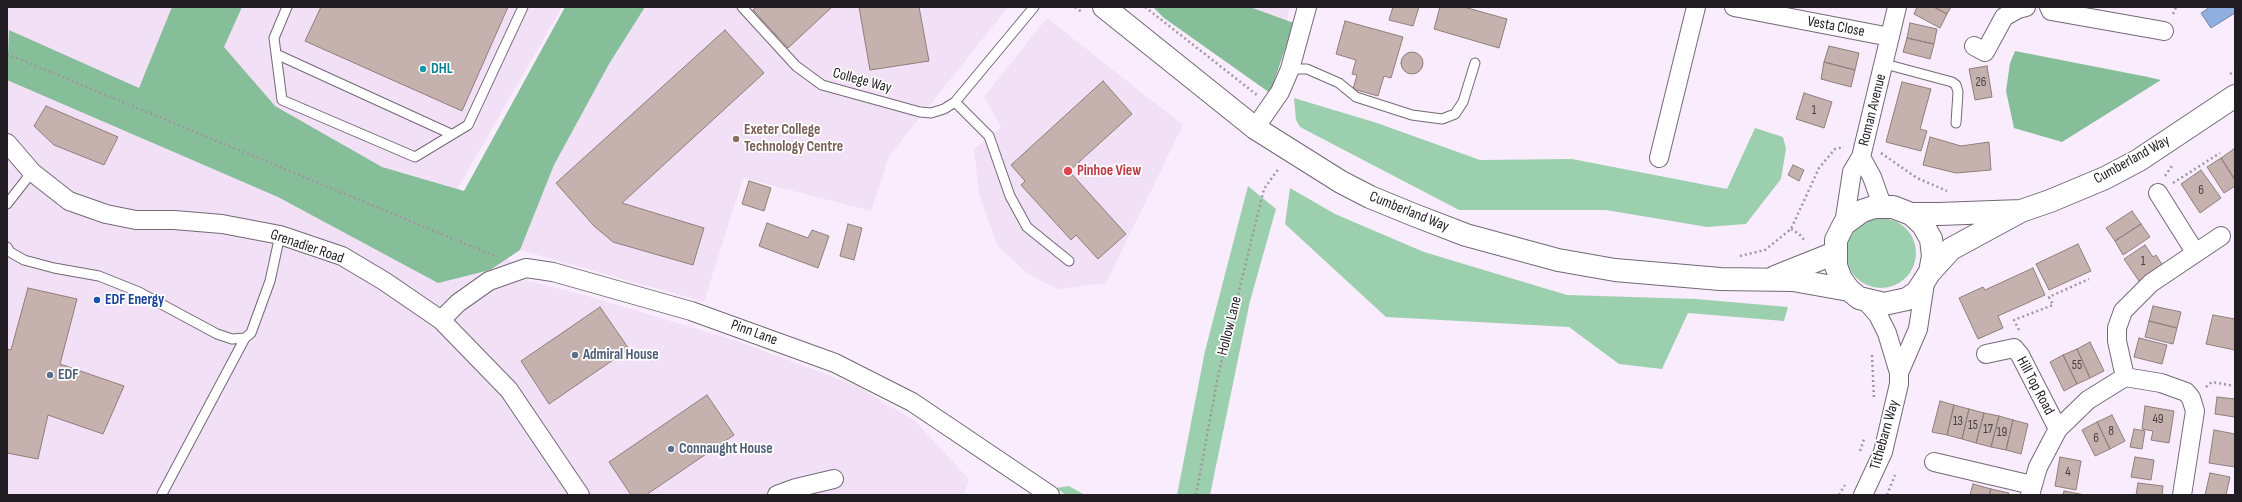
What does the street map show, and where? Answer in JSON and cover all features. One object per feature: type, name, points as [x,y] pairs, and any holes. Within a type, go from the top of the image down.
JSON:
[{"type":"main road","name":"Cumberland Way","points":[[1104,7],[1255,128],[1312,165],[1370,197],[1466,235],[1558,260],[1615,270],[1720,279],[1770,278],[1857,295],[1884,304],[1896,303],[1907,299],[1951,249],[2021,211],[2050,201],[2105,178],[2132,163],[2235,96]]},
{"type":"main road","name":"Cumberland Way","points":[[1857,295],[1841,279],[1836,266],[1836,240],[1844,224],[1862,211],[1882,206],[1893,206],[1911,214],[1923,225],[1930,240],[1933,256],[1927,278]]},
{"type":"main road","name":"Cumberland Way","points":[[1911,214],[1961,214],[2021,211]]},
{"type":"main road","name":"Cumberland Way","points":[[1770,278],[1835,253]]},
{"type":"street","points":[[1255,128],[1280,92],[1290,69],[1307,7]]},
{"type":"street","points":[[1659,158],[1696,7]]},
{"type":"street","name":"Vesta Close","points":[[1734,7],[1890,37]]},
{"type":"street","name":"Roman Avenue","points":[[1844,224],[1852,172],[1861,157],[1885,64],[1897,7]]},
{"type":"street","points":[[1974,46],[1985,52],[2004,17],[2018,9],[2026,7]]},
{"type":"street","points":[[2049,7],[2051,11],[2164,31]]},
{"type":"street","name":"Grenadier Road","points":[[7,143],[32,172],[69,201],[106,214],[136,220],[174,220],[222,224],[280,234],[342,256],[390,285],[441,320],[509,390],[580,495]]},
{"type":"street","name":"Roman Avenue","points":[[1861,157],[1872,176],[1882,206]]},
{"type":"street","points":[[2158,192],[2195,252]]},
{"type":"street","points":[[2182,495],[2195,411],[2191,398],[2186,392],[2161,383],[2125,377],[2117,341],[2117,328],[2123,311],[2151,283],[2195,252],[2221,236]]},
{"type":"street","name":"Pinn Lane","points":[[441,320],[458,303],[489,281],[526,268],[553,272],[691,311],[835,363],[912,402],[1050,495]]},
{"type":"street","name":"Tithebarn Way","points":[[1863,495],[1883,452],[1894,410],[1899,373],[1918,328],[1927,278]]},
{"type":"street","name":"Tithebarn Way","points":[[1857,295],[1878,315],[1887,333],[1899,373]]},
{"type":"street","name":"Hill Top Road","points":[[1986,354],[2014,348],[2020,355],[2058,429]]},
{"type":"street","name":"Hill Top Road","points":[[1934,462],[2031,490],[2038,467],[2058,429],[2088,400],[2125,377]]},
{"type":"street","points":[[776,495],[796,488],[834,479]]},
{"type":"lane","points":[[287,7],[274,38],[282,100],[415,157],[468,125],[522,7]]},
{"type":"lane","name":"College Way","points":[[742,7],[796,66],[822,85],[920,112],[931,112],[944,109],[955,102],[1034,7]]},
{"type":"lane","points":[[276,54],[451,134]]},
{"type":"lane","points":[[1290,69],[1307,69],[1339,83],[1356,97],[1363,100],[1412,115],[1442,119],[1455,114],[1463,102],[1475,63]]},
{"type":"lane","name":"Roman Avenue","points":[[1885,64],[1952,82],[1956,85],[1958,92],[1956,123]]},
{"type":"lane","points":[[955,102],[989,136],[1010,196],[1027,227],[1069,261]]},
{"type":"lane","points":[[7,204],[32,172]]},
{"type":"lane","points":[[162,494],[245,338],[251,332],[270,281],[280,234]]},
{"type":"lane","points":[[7,247],[10,252],[24,260],[54,268],[99,276],[138,292],[217,334],[232,339],[245,338]]},
{"type":"path","points":[[1145,7],[1271,105]]},
{"type":"path","points":[[7,54],[458,242],[526,268]]},
{"type":"path","points":[[2229,75],[2235,71]]},
{"type":"path","points":[[1737,257],[1765,250],[1792,229],[1819,168],[1835,149],[1848,146]]},
{"type":"path","points":[[1879,152],[1931,186],[1953,192]]},
{"type":"path","points":[[2158,192],[2220,152]]},
{"type":"path","name":"Hollow Lane","points":[[1196,495],[1218,376],[1264,189],[1282,165]]},
{"type":"path","points":[[2014,348],[2023,339],[2014,320],[2052,305],[2049,297],[2089,280]]},
{"type":"path","points":[[1872,353],[1873,406]]},
{"type":"path","points":[[2191,398],[2212,382],[2235,386]]},
{"type":"path","points":[[1858,456],[1865,437]]},
{"type":"path","points":[[1839,495],[1846,483]]},
{"type":"shaded area","points":[[7,7],[562,7],[454,195],[528,281],[584,295],[737,341],[857,386],[915,421],[969,479],[964,495],[7,495]]},
{"type":"shaded area","name":"Exeter College Technology Centre","points":[[645,7],[1008,7],[889,156],[871,211],[743,178],[704,302],[520,250],[554,165],[609,64]]},
{"type":"shaded area","points":[[1250,7],[1290,7],[1287,20]]},
{"type":"shaded area","name":"Pinhoe View","points":[[1047,18],[1183,125],[1106,283],[1057,289],[1028,274],[997,245],[979,194],[974,149],[1001,127],[984,97]]},
{"type":"green space","points":[[172,7],[242,7],[224,47],[275,106],[382,167],[464,191],[565,7],[645,7],[609,64],[554,165],[520,250],[490,270],[438,283],[278,197],[7,80],[9,30],[139,88]]},
{"type":"green space","points":[[1153,7],[1250,7],[1294,23],[1270,93],[1164,18]]},
{"type":"green space","points":[[2015,51],[2161,80],[2062,142],[2014,128],[2006,91],[2010,63]]},
{"type":"green space","points":[[1294,98],[1377,123],[1480,160],[1572,159],[1727,189],[1755,128],[1783,137],[1786,149],[1781,179],[1746,224],[1707,227],[1606,210],[1459,210],[1300,127],[1296,120]]},
{"type":"green space","points":[[1248,186],[1276,209],[1250,301],[1210,495],[1177,495],[1205,351]]},
{"type":"green space","points":[[1290,188],[1335,214],[1424,252],[1567,295],[1696,299],[1788,307],[1784,321],[1688,313],[1662,369],[1619,364],[1569,327],[1386,317],[1285,224]]},
{"type":"green space","points":[[1881,218],[1894,221],[1906,228],[1913,240],[1916,253],[1913,266],[1906,278],[1894,285],[1881,288],[1868,285],[1856,278],[1849,266],[1846,253],[1849,240],[1856,228],[1868,221]]},
{"type":"green space","points":[[1069,486],[1085,495],[1066,495],[1056,488]]},
{"type":"water","points":[[2210,7],[2235,7],[2235,13],[2211,28],[2201,13]]},
{"type":"building","name":"DHL","points":[[321,7],[508,7],[462,111],[305,41]]},
{"type":"building","points":[[756,7],[832,7],[788,48],[753,10]]},
{"type":"building","points":[[859,7],[919,7],[929,61],[870,70]]},
{"type":"building","points":[[1393,7],[1419,7],[1413,26],[1389,20]]},
{"type":"building","points":[[1440,7],[1464,7],[1507,19],[1499,48],[1434,29]]},
{"type":"building","points":[[1917,7],[1934,7],[1947,14],[1940,28],[1914,14]]},
{"type":"building","points":[[1934,7],[1951,7],[1947,14]]},
{"type":"building","points":[[1345,21],[1403,37],[1391,78],[1384,76],[1378,96],[1353,89],[1357,75],[1352,74],[1356,60],[1336,54]]},
{"type":"building","points":[[1910,23],[1937,29],[1934,44],[1907,38]]},
{"type":"building","points":[[725,30],[764,73],[622,203],[704,228],[693,265],[613,242],[594,226],[556,183]]},
{"type":"building","points":[[1907,38],[1934,44],[1930,59],[1903,52]]},
{"type":"building","points":[[1829,46],[1859,53],[1855,70],[1824,62]]},
{"type":"building","points":[[1412,52],[1420,55],[1423,63],[1420,71],[1412,74],[1404,71],[1401,63],[1404,55]]},
{"type":"building","points":[[1824,62],[1855,70],[1851,87],[1821,79]]},
{"type":"building","points":[[1987,66],[1992,97],[1975,100],[1969,69]]},
{"type":"building","points":[[1103,81],[1132,114],[1069,171],[1126,234],[1098,259],[1076,235],[1071,240],[1021,185],[1025,181],[1011,165]]},
{"type":"building","points":[[1902,82],[1931,89],[1920,129],[1927,131],[1921,151],[1886,142]]},
{"type":"building","points":[[1804,93],[1832,102],[1824,128],[1796,119]]},
{"type":"building","points":[[46,106],[118,137],[104,165],[54,145],[34,126]]},
{"type":"building","points":[[1930,137],[1961,146],[1989,142],[1991,170],[1956,173],[1923,165]]},
{"type":"building","points":[[2234,149],[2235,150],[2235,180],[2221,158]]},
{"type":"building","points":[[2221,158],[2235,180],[2235,186],[2224,193],[2207,167]]},
{"type":"building","points":[[1793,165],[1804,170],[1799,181],[1788,175]]},
{"type":"building","points":[[2201,170],[2221,198],[2200,213],[2181,184]]},
{"type":"building","points":[[749,181],[771,188],[764,211],[742,204]]},
{"type":"building","points":[[2132,211],[2141,224],[2115,241],[2106,228]]},
{"type":"building","points":[[767,223],[808,238],[812,230],[829,236],[818,268],[759,246]]},
{"type":"building","points":[[848,224],[862,228],[854,260],[840,256]]},
{"type":"building","points":[[2141,224],[2150,237],[2123,255],[2115,241]]},
{"type":"building","points":[[2078,244],[2091,271],[2049,290],[2036,264]]},
{"type":"building","points":[[2145,245],[2153,257],[2156,255],[2163,266],[2139,281],[2124,259]]},
{"type":"building","points":[[2033,268],[2045,295],[1998,316],[2003,328],[1978,339],[1959,298],[1983,287],[1985,290]]},
{"type":"building","name":"EDF","points":[[28,288],[77,299],[60,364],[124,386],[103,434],[48,415],[38,459],[7,453],[7,349],[11,350]]},
{"type":"building","points":[[2153,306],[2181,312],[2177,328],[2149,321]]},
{"type":"building","name":"Admiral House","points":[[600,307],[629,349],[549,404],[521,361]]},
{"type":"building","points":[[2213,315],[2235,319],[2235,350],[2206,344]]},
{"type":"building","points":[[2149,321],[2177,328],[2173,344],[2145,337]]},
{"type":"building","points":[[2139,338],[2167,345],[2162,364],[2134,357]]},
{"type":"building","points":[[2090,342],[2104,371],[2090,378],[2077,349]]},
{"type":"building","points":[[2077,349],[2090,378],[2077,384],[2063,355]]},
{"type":"building","points":[[2063,355],[2077,384],[2064,391],[2050,362]]},
{"type":"building","name":"Connaught House","points":[[707,395],[734,435],[646,495],[631,495],[609,462]]},
{"type":"building","points":[[2217,397],[2235,399],[2235,417],[2215,414]]},
{"type":"building","points":[[1940,401],[1954,405],[1947,435],[1932,432]]},
{"type":"building","points":[[1954,405],[1969,409],[1962,439],[1947,435]]},
{"type":"building","points":[[2145,406],[2174,411],[2169,443],[2151,440],[2153,431],[2142,429]]},
{"type":"building","points":[[1969,409],[1984,413],[1976,443],[1962,439]]},
{"type":"building","points":[[1984,413],[1999,416],[1991,447],[1976,443]]},
{"type":"building","points":[[2112,415],[2125,441],[2110,449],[2097,422]]},
{"type":"building","points":[[1999,416],[2013,420],[2006,450],[1991,447]]},
{"type":"building","points":[[2013,420],[2028,424],[2021,454],[2006,450]]},
{"type":"building","points":[[2097,422],[2110,449],[2095,456],[2082,430]]},
{"type":"building","points":[[2134,429],[2145,431],[2142,449],[2130,447]]},
{"type":"building","points":[[2214,430],[2235,434],[2235,467],[2209,463]]},
{"type":"building","points":[[2060,457],[2081,461],[2076,490],[2055,486]]},
{"type":"building","points":[[2135,457],[2154,460],[2151,480],[2131,477]]},
{"type":"building","points":[[2210,473],[2230,477],[2226,495],[2205,495]]},
{"type":"building","points":[[2138,483],[2163,486],[2162,495],[2136,495]]},
{"type":"building","points":[[1973,484],[1991,489],[1989,495],[1970,495]]},
{"type":"building","points":[[1991,489],[2009,493],[2008,495],[1989,495]]},
{"type":"building","points":[[2064,491],[2085,495],[2063,495]]},
{"type":"place","name":"DHL","points":[[423,69]]},
{"type":"place","name":"Exeter College Technology Centre","points":[[736,139]]},
{"type":"place","name":"Pinhoe View","points":[[1068,171]]},
{"type":"place","name":"EDF Energy","points":[[97,300]]},
{"type":"place","name":"Admiral House","points":[[575,355]]},
{"type":"place","name":"EDF","points":[[50,375]]},
{"type":"place","name":"Connaught House","points":[[671,449]]}]
